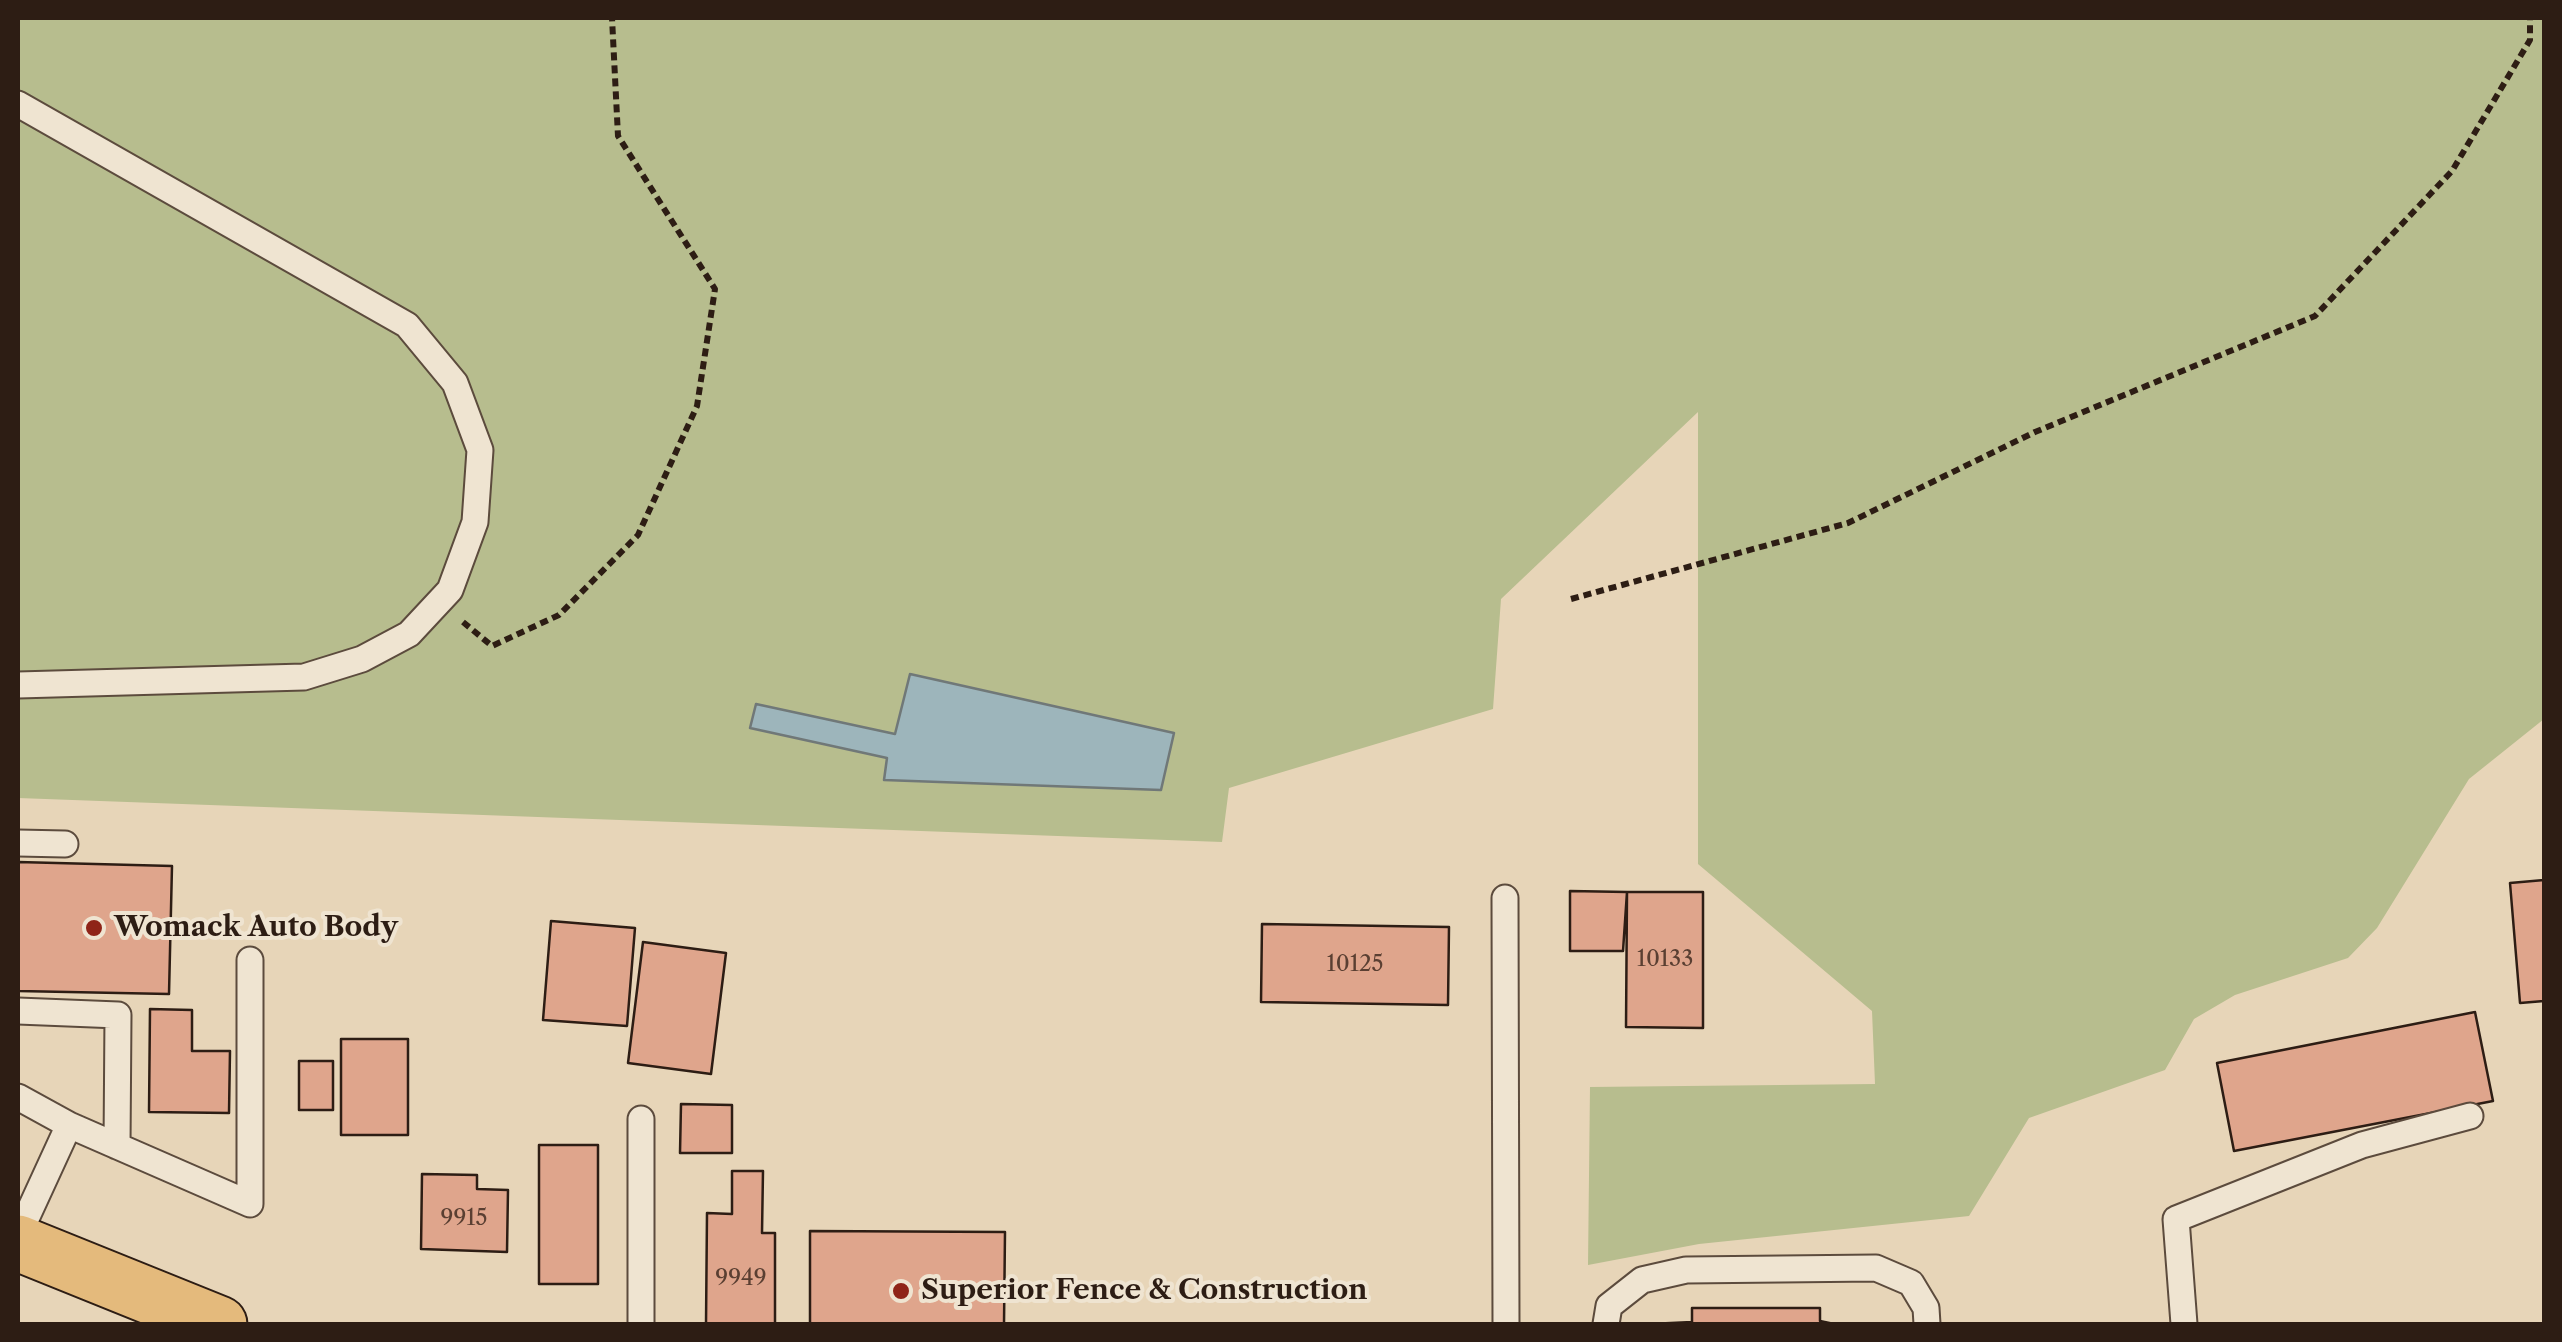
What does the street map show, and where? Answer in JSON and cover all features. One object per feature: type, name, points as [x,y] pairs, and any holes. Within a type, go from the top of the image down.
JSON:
[{"type":"main road","points":[[18,1240],[218,1324]]},
{"type":"lane","points":[[18,104],[407,325],[455,382],[480,450],[476,522],[450,590],[408,634],[362,659],[304,677],[18,685]]},
{"type":"lane","points":[[18,843],[65,844]]},
{"type":"lane","points":[[1505,898],[1506,1324]]},
{"type":"lane","points":[[18,1098],[68,1125],[250,1204],[250,960]]},
{"type":"lane","points":[[18,1011],[118,1014],[117,1146]]},
{"type":"lane","points":[[2184,1324],[2176,1219],[2362,1145],[2470,1116]]},
{"type":"lane","points":[[641,1119],[641,1324]]},
{"type":"lane","points":[[18,1240],[68,1125]]},
{"type":"lane","points":[[1606,1324],[1609,1306],[1642,1280],[1686,1270],[1876,1268],[1912,1283],[1926,1308],[1927,1324]]},
{"type":"path","points":[[440,602],[492,646],[558,614],[638,535],[698,406],[714,289],[618,136],[612,18]]},
{"type":"path","points":[[1571,599],[1848,523],[2035,432],[2315,316],[2452,172],[2530,40],[2530,18]]},
{"type":"green space","points":[[18,18],[2544,18],[2544,719],[2469,779],[2377,928],[2348,958],[2235,995],[2194,1019],[2165,1070],[2029,1118],[1969,1216],[1699,1244],[1588,1265],[1590,1087],[1875,1084],[1872,1011],[1698,864],[1698,412],[1501,599],[1493,709],[1229,788],[1222,842],[18,798]]},
{"type":"water","points":[[910,674],[1174,733],[1161,790],[884,780],[887,758],[750,728],[756,704],[895,734]]},
{"type":"building","name":"Womack Auto Body","points":[[18,862],[172,866],[169,994],[18,991]]},
{"type":"building","points":[[2544,880],[2544,1001],[2520,1003],[2510,883]]},
{"type":"building","points":[[1570,891],[1627,892],[1623,951],[1570,951]]},
{"type":"building","points":[[1627,892],[1703,892],[1703,1028],[1626,1027]]},
{"type":"building","points":[[551,921],[635,928],[627,1026],[543,1020]]},
{"type":"building","points":[[1262,924],[1449,927],[1448,1005],[1261,1002]]},
{"type":"building","points":[[643,942],[726,953],[711,1074],[628,1063]]},
{"type":"building","points":[[150,1009],[192,1010],[192,1051],[230,1051],[229,1113],[149,1112]]},
{"type":"building","points":[[2475,1012],[2493,1101],[2234,1151],[2217,1063]]},
{"type":"building","points":[[341,1039],[408,1039],[408,1135],[341,1135]]},
{"type":"building","points":[[299,1061],[333,1061],[333,1110],[299,1110]]},
{"type":"building","points":[[681,1104],[732,1105],[732,1153],[680,1153]]},
{"type":"building","points":[[539,1145],[598,1145],[598,1284],[539,1284]]},
{"type":"building","points":[[732,1171],[763,1171],[762,1233],[775,1233],[775,1324],[706,1324],[707,1213],[732,1214]]},
{"type":"building","points":[[422,1174],[477,1175],[477,1189],[508,1190],[507,1252],[421,1249]]},
{"type":"building","points":[[810,1231],[1005,1232],[1004,1324],[810,1324]]},
{"type":"building","points":[[1692,1308],[1820,1308],[1820,1321],[1834,1324],[1650,1324],[1692,1322]]},
{"type":"place","name":"Womack Auto Body","points":[[94,928]]},
{"type":"place","name":"Superior Fence & Construction","points":[[901,1291]]}]
